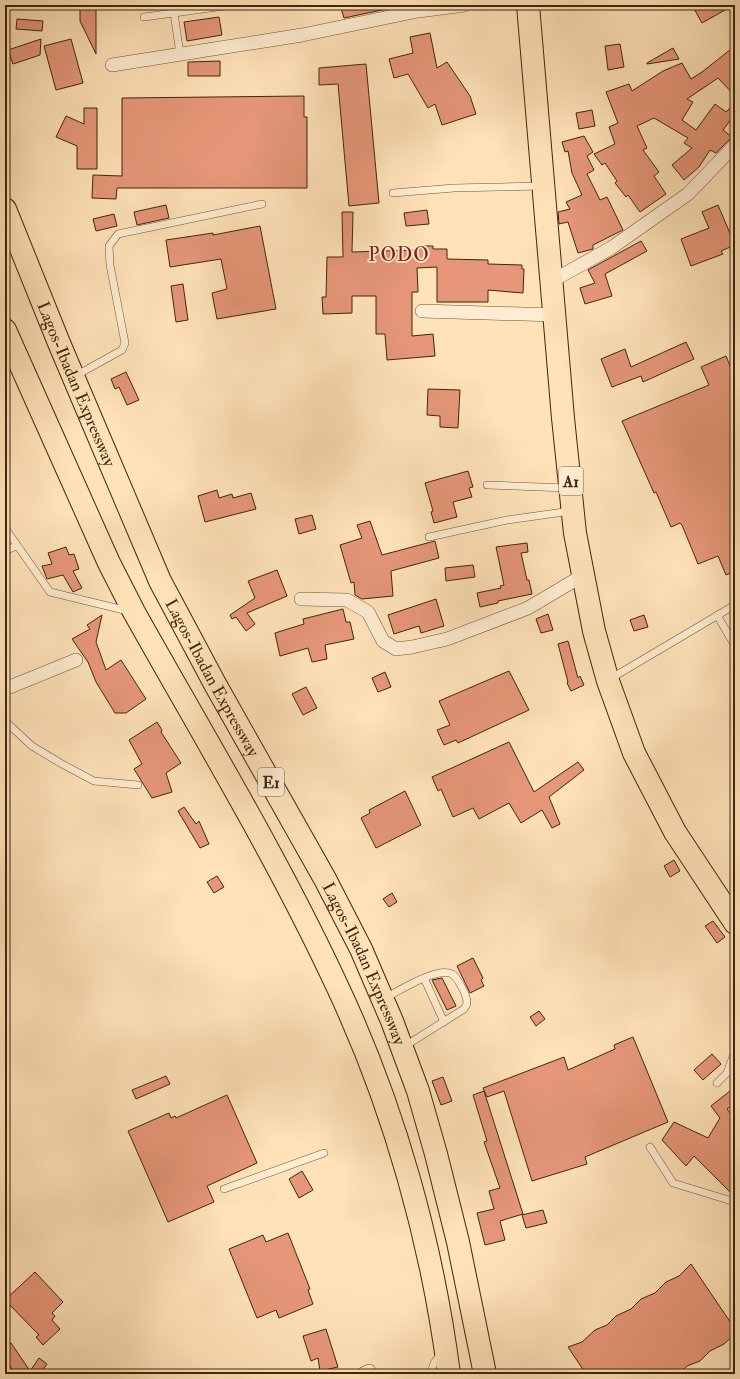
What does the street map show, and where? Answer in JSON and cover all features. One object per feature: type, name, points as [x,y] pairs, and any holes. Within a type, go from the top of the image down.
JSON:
[{"type":"highway","name":"A1","points":[[528,5],[544,186],[550,282],[555,315],[573,510],[582,576],[594,631],[608,680],[634,753],[653,792],[701,873],[735,923]]},
{"type":"highway","name":"Lagos-Ibadan Expressway","points":[[5,209],[160,581],[215,684],[305,840],[361,949],[403,1047],[436,1154],[458,1242],[485,1374]]},
{"type":"highway","name":"Lagos-Ibadan Expressway","points":[[5,330],[93,527],[134,612],[299,906],[340,991],[371,1066],[419,1217],[434,1284],[449,1374]]},
{"type":"street","points":[[112,65],[302,35],[418,11],[465,5]]},
{"type":"street","points":[[550,282],[611,248],[688,194],[735,145]]},
{"type":"street","points":[[422,311],[555,315]]},
{"type":"street","points":[[301,599],[347,600],[368,612],[383,641],[396,649],[447,639],[528,608],[582,576]]},
{"type":"street","points":[[5,689],[76,660]]},
{"type":"lane","points":[[144,17],[224,6]]},
{"type":"lane","points":[[174,14],[180,54]]},
{"type":"lane","points":[[393,193],[454,188],[544,186]]},
{"type":"lane","points":[[74,377],[122,350],[125,343],[110,265],[109,246],[118,234],[262,204]]},
{"type":"lane","points":[[487,485],[571,488]]},
{"type":"lane","points":[[429,538],[507,520],[573,510]]},
{"type":"lane","points":[[5,528],[16,546],[50,592],[134,612]]},
{"type":"lane","points":[[5,550],[16,546]]},
{"type":"lane","points":[[608,680],[735,605]]},
{"type":"lane","points":[[717,615],[735,646]]},
{"type":"lane","points":[[5,721],[32,746],[62,764],[94,780],[138,785]]},
{"type":"lane","points":[[383,999],[435,973],[452,974],[466,995],[467,1004],[464,1009],[403,1047]]},
{"type":"lane","points":[[424,978],[444,1022]]},
{"type":"lane","points":[[717,1083],[727,1073],[735,1051]]},
{"type":"lane","points":[[650,1146],[673,1183],[735,1202]]},
{"type":"lane","points":[[224,1190],[324,1152]]},
{"type":"lane","points":[[431,1374],[438,1357],[446,1350]]},
{"type":"building","points":[[84,5],[96,5],[96,54],[80,21],[80,8],[84,8]]},
{"type":"building","points":[[352,5],[396,5],[396,7],[344,18],[341,8]]},
{"type":"building","points":[[692,5],[734,5],[702,23]]},
{"type":"building","points":[[219,17],[222,35],[187,41],[184,22]]},
{"type":"building","points":[[17,19],[43,21],[42,31],[16,29]]},
{"type":"building","points":[[430,33],[437,68],[447,62],[470,96],[476,114],[442,125],[435,104],[428,108],[408,74],[394,78],[389,59],[413,53],[410,37]]},
{"type":"building","points":[[41,39],[40,55],[13,64],[8,50]]},
{"type":"building","points":[[71,39],[83,83],[56,90],[44,46]]},
{"type":"building","points":[[620,44],[624,67],[608,70],[605,46]]},
{"type":"building","points":[[735,46],[735,96],[718,78],[687,99],[693,102],[682,120],[696,130],[715,104],[726,112],[735,103],[735,114],[723,130],[732,137],[716,153],[710,150],[699,167],[684,180],[672,165],[692,148],[684,143],[688,138],[654,118],[637,126],[647,148],[643,150],[659,172],[654,176],[666,194],[640,212],[628,195],[626,197],[615,183],[617,181],[605,163],[602,165],[594,154],[615,144],[609,127],[618,123],[606,92],[629,84],[632,91],[663,71],[682,63],[691,79]]},
{"type":"building","points":[[673,48],[679,59],[647,64],[647,63]]},
{"type":"building","points":[[220,61],[220,76],[188,76],[188,62]]},
{"type":"building","points":[[366,64],[379,203],[349,206],[338,84],[319,85],[319,68]]},
{"type":"building","points":[[304,96],[304,117],[307,117],[307,188],[117,188],[116,199],[92,198],[93,175],[122,176],[122,98]]},
{"type":"building","points":[[84,108],[97,108],[97,169],[77,169],[77,146],[56,137],[66,116],[84,124]]},
{"type":"building","points":[[592,110],[595,126],[579,129],[576,113]]},
{"type":"building","points":[[584,136],[593,152],[587,156],[594,170],[587,174],[600,200],[607,197],[623,230],[593,245],[593,249],[578,253],[568,222],[559,224],[558,212],[570,209],[566,202],[582,195],[572,173],[568,151],[565,152],[562,142]]},
{"type":"building","points":[[166,205],[169,218],[137,225],[134,212]]},
{"type":"building","points":[[718,205],[735,245],[721,251],[723,254],[691,266],[681,239],[709,228],[702,212]]},
{"type":"building","points":[[427,210],[429,224],[406,226],[404,213]]},
{"type":"building","points":[[342,212],[353,212],[352,252],[419,250],[419,246],[433,246],[433,249],[447,249],[447,259],[488,260],[488,264],[522,265],[522,269],[524,269],[523,293],[488,290],[488,302],[437,302],[437,267],[417,268],[418,292],[412,292],[412,336],[433,334],[435,356],[387,360],[385,334],[376,334],[376,296],[352,296],[352,313],[323,314],[322,297],[326,297],[327,257],[343,257]]},
{"type":"building","points":[[114,214],[117,226],[96,231],[93,219]]},
{"type":"building","points":[[260,226],[276,309],[217,319],[212,293],[227,289],[221,259],[170,267],[166,240],[213,233],[213,235]]},
{"type":"building","points":[[641,241],[647,251],[605,274],[612,296],[585,304],[580,288],[595,283],[588,270]]},
{"type":"building","points":[[183,284],[188,320],[176,322],[171,286]]},
{"type":"building","points":[[686,342],[694,359],[643,382],[641,376],[612,387],[601,359],[625,349],[631,367]]},
{"type":"building","points":[[726,356],[735,378],[735,571],[726,575],[718,556],[698,564],[682,525],[680,523],[671,527],[622,421],[709,385],[701,367]]},
{"type":"building","points":[[126,372],[139,400],[127,405],[119,387],[115,389],[111,379]]},
{"type":"building","points":[[428,389],[460,390],[458,428],[440,427],[440,416],[427,415]]},
{"type":"building","points":[[468,471],[473,487],[469,488],[472,497],[453,502],[457,517],[434,523],[431,512],[433,511],[425,483]]},
{"type":"building","points":[[217,490],[219,498],[232,494],[233,498],[251,493],[256,509],[205,522],[198,496]]},
{"type":"building","points":[[312,515],[316,529],[299,534],[295,519]]},
{"type":"building","points":[[370,521],[382,555],[435,541],[439,558],[391,571],[393,596],[362,599],[355,595],[354,582],[351,583],[340,545],[362,538],[357,525]]},
{"type":"building","points":[[527,543],[528,552],[521,553],[527,580],[529,580],[532,594],[498,601],[498,603],[480,607],[477,593],[501,588],[500,586],[504,585],[496,547]]},
{"type":"building","points":[[66,547],[69,555],[74,554],[79,569],[73,571],[82,588],[73,592],[63,575],[47,579],[42,566],[52,564],[48,553]]},
{"type":"building","points":[[473,565],[475,577],[446,581],[445,568]]},
{"type":"building","points":[[277,570],[287,596],[247,613],[255,624],[246,631],[236,617],[232,619],[230,615],[255,598],[248,581]]},
{"type":"building","points":[[436,599],[444,626],[421,633],[419,626],[394,634],[388,615]]},
{"type":"building","points":[[343,609],[346,622],[350,622],[354,639],[325,645],[327,659],[312,662],[308,648],[280,656],[275,633],[304,624],[303,619]]},
{"type":"building","points":[[548,614],[553,630],[541,633],[536,619]]},
{"type":"building","points":[[102,615],[96,642],[106,670],[121,660],[146,699],[126,713],[115,713],[96,682],[88,662],[72,639],[90,629],[87,625]]},
{"type":"building","points":[[644,615],[648,627],[634,631],[630,620]]},
{"type":"building","points":[[568,641],[578,678],[580,676],[584,685],[571,691],[567,683],[558,644]]},
{"type":"building","points":[[509,671],[529,710],[458,743],[456,740],[444,745],[437,730],[450,725],[439,701]]},
{"type":"building","points":[[385,672],[391,687],[378,692],[372,678]]},
{"type":"building","points":[[306,687],[317,708],[303,715],[292,694]]},
{"type":"building","points":[[157,722],[162,730],[161,732],[181,763],[166,773],[172,792],[152,798],[134,769],[142,764],[129,740]]},
{"type":"building","points":[[509,742],[534,792],[578,762],[584,770],[549,797],[560,824],[552,828],[542,810],[521,823],[509,803],[479,819],[473,808],[453,817],[441,789],[438,791],[432,777]]},
{"type":"building","points":[[405,791],[421,825],[376,848],[361,818],[370,813],[369,810]]},
{"type":"building","points":[[184,807],[196,824],[199,821],[209,844],[200,848],[178,811]]},
{"type":"building","points":[[674,860],[680,871],[670,877],[664,866]]},
{"type":"building","points":[[217,876],[224,887],[214,893],[207,882]]},
{"type":"building","points":[[392,893],[397,902],[389,907],[383,899]]},
{"type":"building","points":[[713,921],[725,937],[717,943],[705,926]]},
{"type":"building","points":[[473,958],[483,978],[481,980],[484,986],[470,993],[457,966]]},
{"type":"building","points":[[442,978],[456,1006],[447,1010],[432,980]]},
{"type":"building","points":[[539,1011],[545,1019],[536,1026],[530,1017]]},
{"type":"building","points":[[633,1037],[668,1122],[585,1157],[587,1164],[532,1181],[504,1091],[487,1097],[483,1088],[564,1057],[568,1070],[615,1049],[614,1045]]},
{"type":"building","points":[[712,1054],[721,1064],[703,1080],[694,1070]]},
{"type":"building","points":[[166,1076],[170,1084],[136,1099],[132,1090]]},
{"type":"building","points":[[443,1077],[452,1101],[441,1105],[432,1081]]},
{"type":"building","points":[[735,1087],[735,1103],[727,1109],[735,1119],[735,1197],[694,1156],[686,1166],[662,1140],[674,1122],[708,1138],[720,1118],[711,1106]]},
{"type":"building","points":[[484,1091],[523,1214],[500,1221],[505,1240],[485,1245],[477,1213],[494,1209],[489,1191],[500,1188],[484,1142],[487,1141],[473,1095]]},
{"type":"building","points":[[227,1095],[257,1163],[207,1186],[214,1202],[168,1222],[128,1131],[169,1113],[171,1118],[175,1116],[176,1118]]},
{"type":"building","points":[[302,1171],[313,1190],[299,1198],[289,1179]]},
{"type":"building","points":[[543,1210],[547,1223],[526,1228],[522,1215]]},
{"type":"building","points":[[288,1233],[310,1289],[308,1290],[313,1304],[279,1318],[276,1310],[257,1318],[229,1249],[263,1235],[266,1242]]},
{"type":"building","points":[[691,1264],[735,1329],[735,1334],[724,1344],[710,1351],[700,1361],[687,1366],[679,1374],[586,1374],[568,1347],[582,1342],[595,1330],[607,1325],[616,1316],[631,1309],[641,1299],[655,1293],[666,1282],[679,1276]]},
{"type":"building","points":[[35,1272],[63,1302],[52,1313],[55,1316],[52,1320],[60,1329],[43,1345],[36,1337],[39,1335],[5,1300]]},
{"type":"building","points":[[326,1329],[338,1367],[320,1371],[318,1358],[311,1361],[303,1336]]},
{"type":"building","points":[[11,1343],[30,1371],[39,1358],[47,1364],[40,1374],[15,1374],[5,1358],[5,1347]]},
{"type":"district","name":"PODO","points":[[399,254]]}]
